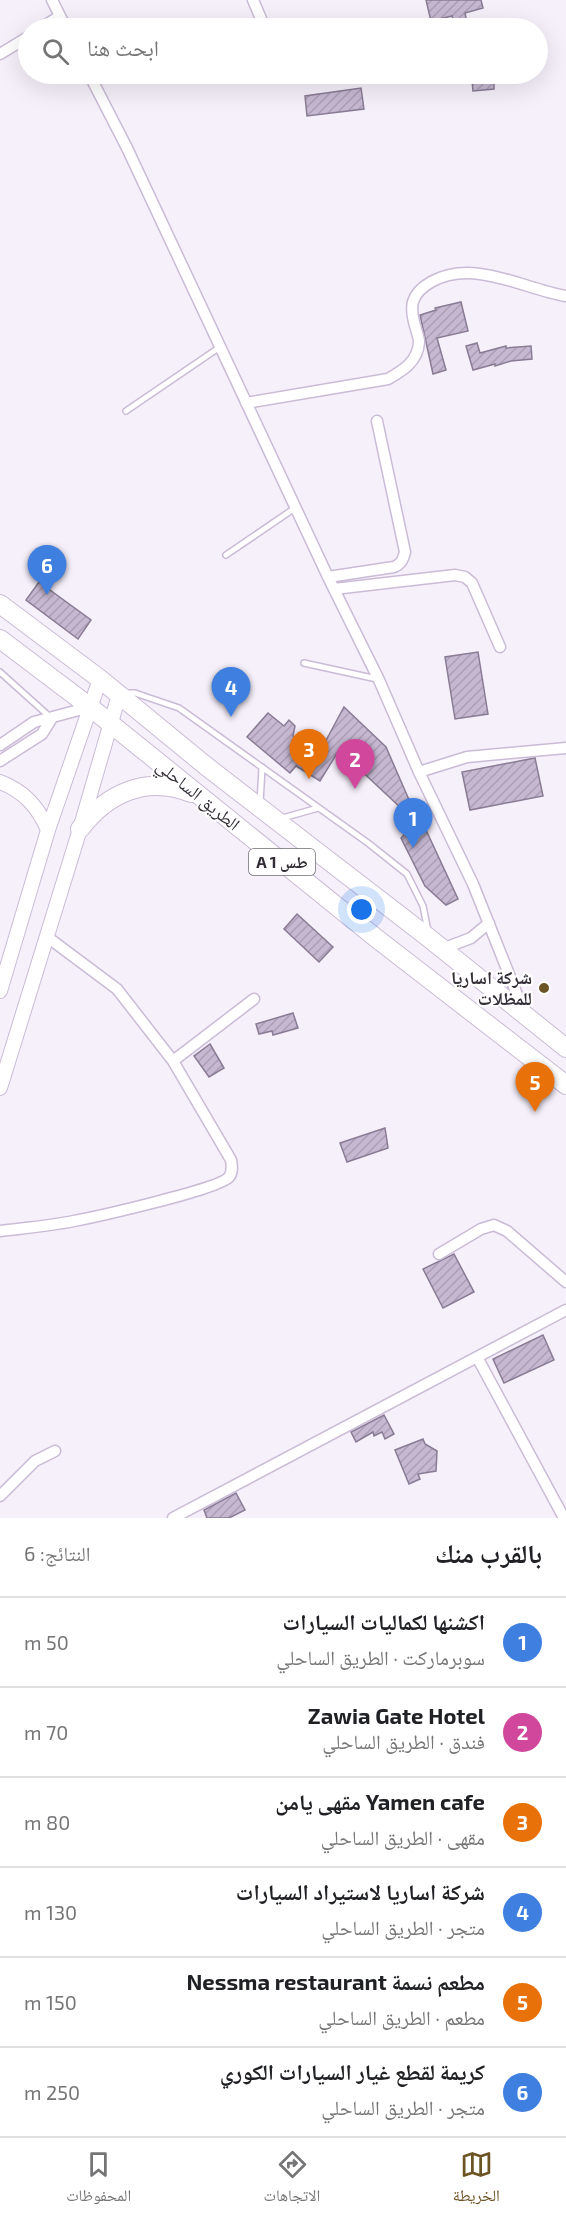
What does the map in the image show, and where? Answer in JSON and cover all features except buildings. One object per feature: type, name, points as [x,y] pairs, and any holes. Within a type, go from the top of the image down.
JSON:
[{"type":"highway","name":"الطريق الساحلي","points":[[0,604],[100,680],[566,1048]]},
{"type":"highway","name":"الطريق الساحلي","points":[[0,639],[90,707],[376,938],[566,1085]]},
{"type":"highway","points":[[80,829],[103,804],[133,789],[167,786],[199,796]]},
{"type":"main road","points":[[0,991],[48,830],[100,680]]},
{"type":"main road","points":[[0,1088],[119,695]]},
{"type":"main road","points":[[0,782],[25,796],[35,806],[48,830]]},
{"type":"street","points":[[52,0],[60,16],[57,18]]},
{"type":"street","points":[[253,0],[260,18]]},
{"type":"street","points":[[0,54],[18,43]]},
{"type":"street","points":[[94,84],[132,159],[295,508],[379,680],[419,772],[473,884],[525,1015]]},
{"type":"street","points":[[246,403],[388,380],[406,369],[414,357],[419,342],[411,304],[419,289],[435,280],[466,273],[500,277],[545,292],[566,296]]},
{"type":"street","points":[[328,577],[394,567],[404,558],[405,552],[377,421]]},
{"type":"street","points":[[334,589],[455,575],[465,577],[472,583],[500,647]]},
{"type":"street","points":[[0,745],[34,722],[90,707]]},
{"type":"street","points":[[0,761],[42,734],[52,718]]},
{"type":"street","points":[[419,772],[467,758],[566,748]]},
{"type":"street","points":[[435,944],[471,938],[489,923]]},
{"type":"street","points":[[0,1232],[86,1219],[179,1196],[220,1184],[228,1179],[232,1171],[231,1160],[173,1061],[117,989],[46,936]]},
{"type":"street","points":[[173,1061],[254,999]]},
{"type":"street","points":[[439,1254],[481,1229],[494,1225],[507,1231],[566,1282]]},
{"type":"street","points":[[173,1518],[566,1310]]},
{"type":"street","points":[[477,1357],[564,1518]]},
{"type":"street","points":[[0,1496],[35,1461],[55,1451]]},
{"type":"lane","points":[[126,411],[220,347]]},
{"type":"lane","points":[[226,555],[295,508]]},
{"type":"lane","points":[[304,663],[379,680]]},
{"type":"lane","points":[[0,672],[52,718]]},
{"type":"lane","points":[[119,695],[135,693],[179,708],[407,874],[423,906],[435,944]]},
{"type":"lane","points":[[260,808],[262,767]]},
{"type":"lane","points":[[277,819],[318,808]]},
{"type":"place","name":"كريمة لقطع غيار السيارات الكوري","points":[[47,595]]},
{"type":"place","name":"شركة اساريا لاستيراد السيارات","points":[[231,717]]},
{"type":"place","name":"Yamen cafe مقهى يامن","points":[[309,779]]},
{"type":"place","name":"Zawia Gate Hotel","points":[[355,789]]},
{"type":"place","name":"اكشنها لكماليات السيارات","points":[[413,848]]},
{"type":"place","name":"شركة اساريا للمظلات","points":[[544,988]]},
{"type":"place","name":"مطعم نسمة Nessma restaurant","points":[[535,1112]]}]
